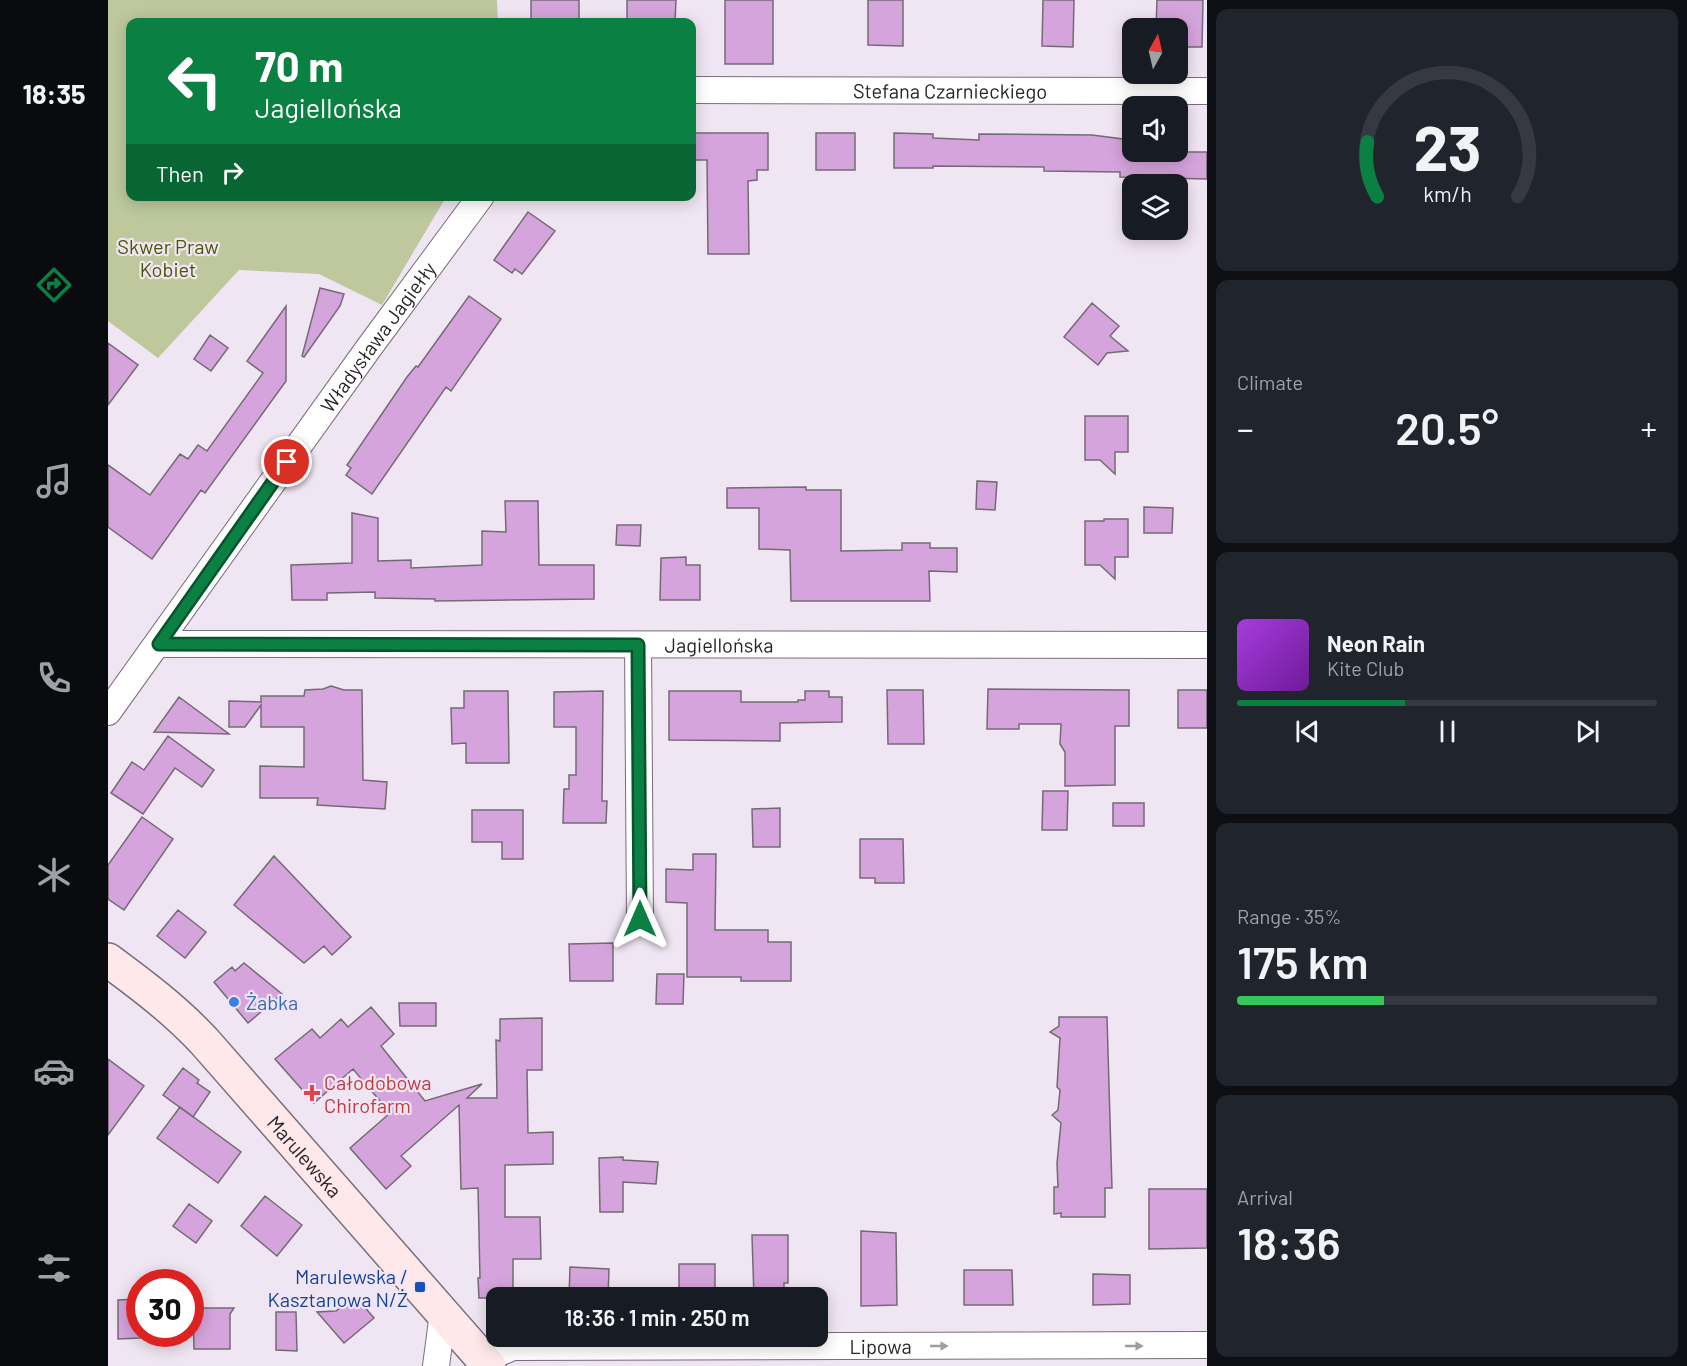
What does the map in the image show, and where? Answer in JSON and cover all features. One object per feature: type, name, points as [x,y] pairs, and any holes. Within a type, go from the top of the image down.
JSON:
[{"type":"street","name":"Stefana Czarnieckiego","points":[[696,90],[1207,91]]},
{"type":"street","name":"Władysława Jagiełły","points":[[108,712],[159,644],[361,358],[477,201]]},
{"type":"street","name":"Jagiellońska","points":[[159,644],[1207,645]]},
{"type":"street","points":[[638,645],[640,919]]},
{"type":"street","name":"Marulewska","points":[[108,960],[157,996],[198,1034],[486,1362]]},
{"type":"street","points":[[436,1366],[443,1313]]},
{"type":"street","name":"Lipowa","points":[[486,1362],[513,1347],[1207,1345]]},
{"type":"green space","name":"Skwer Praw Kobiet","points":[[108,0],[497,0],[498,18],[126,18],[126,201],[444,201],[382,305],[319,274],[239,270],[158,358],[108,321]]},
{"type":"building","points":[[531,0],[579,0],[579,18],[531,18]]},
{"type":"building","points":[[627,0],[676,0],[675,18],[627,18]]},
{"type":"building","points":[[725,0],[773,0],[773,64],[725,64]]},
{"type":"building","points":[[868,0],[903,0],[903,46],[868,45]]},
{"type":"building","points":[[1043,0],[1074,0],[1073,47],[1042,46]]},
{"type":"building","points":[[1157,0],[1203,0],[1202,47],[1188,47],[1188,18],[1156,18]]},
{"type":"building","points":[[696,133],[768,133],[768,170],[757,170],[757,180],[748,181],[749,254],[708,254],[707,160],[696,160]]},
{"type":"building","points":[[816,133],[855,133],[855,170],[816,170]]},
{"type":"building","points":[[894,133],[933,134],[933,138],[979,140],[979,134],[1092,135],[1122,139],[1122,162],[1188,162],[1188,152],[1207,152],[1207,179],[1188,179],[1188,174],[1122,174],[1120,177],[1120,172],[1044,171],[1044,167],[894,168]]},
{"type":"building","points":[[528,212],[555,231],[522,274],[515,269],[512,273],[494,260]]},
{"type":"building","points":[[320,288],[344,294],[340,306],[304,357],[302,356]]},
{"type":"building","points":[[469,296],[501,319],[451,391],[446,387],[372,494],[346,475],[351,468],[347,465],[407,377],[416,366],[418,367]]},
{"type":"building","points":[[1092,303],[1119,326],[1110,336],[1128,351],[1107,353],[1098,365],[1064,337]]},
{"type":"building","points":[[286,306],[286,381],[205,493],[201,490],[152,559],[108,527],[108,465],[150,495],[180,454],[188,459],[198,445],[207,451],[263,373],[247,361]]},
{"type":"building","points":[[210,335],[228,348],[211,371],[194,359]]},
{"type":"building","points":[[108,343],[138,365],[108,405]]},
{"type":"building","points":[[1085,416],[1128,416],[1128,452],[1115,452],[1115,474],[1100,460],[1085,460]]},
{"type":"building","points":[[977,481],[997,482],[995,510],[976,509]]},
{"type":"building","points":[[806,487],[806,490],[841,490],[841,551],[902,550],[902,543],[930,543],[930,548],[957,548],[957,572],[929,571],[930,601],[791,601],[790,550],[759,549],[759,508],[727,508],[727,488]]},
{"type":"building","points":[[505,501],[538,501],[539,565],[594,565],[594,599],[435,601],[435,599],[375,598],[375,592],[327,593],[327,600],[292,600],[291,565],[352,563],[352,513],[378,518],[378,561],[411,560],[411,568],[482,565],[482,531],[506,532]]},
{"type":"building","points":[[1144,507],[1173,508],[1172,533],[1144,533]]},
{"type":"building","points":[[1104,519],[1128,519],[1128,557],[1115,557],[1115,579],[1100,565],[1085,565],[1085,521],[1104,521]]},
{"type":"building","points":[[617,525],[641,525],[640,546],[616,545]]},
{"type":"building","points":[[686,557],[686,565],[700,565],[700,600],[660,600],[661,558]]},
{"type":"building","points":[[331,686],[344,690],[362,690],[363,780],[387,782],[385,809],[317,805],[318,798],[260,798],[260,766],[304,767],[304,727],[261,727],[261,705],[245,727],[229,727],[229,701],[261,702],[261,696],[304,696],[305,690]]},
{"type":"building","points":[[988,689],[1129,690],[1129,726],[1115,726],[1115,785],[1065,786],[1065,752],[1060,744],[1061,724],[1019,724],[1019,729],[987,729]]},
{"type":"building","points":[[887,690],[923,690],[924,744],[888,744]]},
{"type":"building","points":[[1178,690],[1207,690],[1207,728],[1178,728]]},
{"type":"building","points":[[464,691],[508,691],[509,763],[466,763],[466,743],[452,744],[451,708],[464,708]]},
{"type":"building","points":[[603,691],[602,801],[607,801],[606,823],[563,823],[564,789],[569,789],[569,775],[576,775],[576,727],[554,727],[554,692]]},
{"type":"building","points":[[669,691],[741,691],[741,702],[798,702],[798,700],[805,700],[805,691],[829,691],[829,697],[842,697],[842,722],[780,723],[780,741],[669,740]]},
{"type":"building","points":[[179,697],[229,734],[154,732]]},
{"type":"building","points":[[168,736],[214,770],[202,787],[175,768],[143,814],[111,793],[132,762],[144,770]]},
{"type":"building","points":[[1043,791],[1068,791],[1067,830],[1042,830]]},
{"type":"building","points":[[1113,803],[1144,803],[1144,826],[1113,826]]},
{"type":"building","points":[[780,808],[780,847],[753,847],[752,809]]},
{"type":"building","points":[[472,810],[523,810],[523,859],[502,859],[502,842],[472,842]]},
{"type":"building","points":[[142,817],[173,839],[124,910],[108,899],[108,865]]},
{"type":"building","points":[[860,839],[903,839],[904,883],[875,883],[875,878],[860,878]]},
{"type":"building","points":[[693,854],[716,854],[715,930],[768,930],[768,942],[791,942],[791,981],[741,981],[741,977],[687,977],[687,903],[666,902],[666,869],[693,870]]},
{"type":"building","points":[[274,856],[351,937],[332,955],[324,946],[304,963],[234,905]]},
{"type":"building","points":[[178,910],[206,932],[185,958],[157,936]]},
{"type":"building","points":[[613,943],[613,981],[570,981],[569,944]]},
{"type":"building","points":[[244,963],[282,994],[248,1023],[214,982],[232,967],[235,971]]},
{"type":"building","points":[[657,974],[684,974],[683,1004],[656,1004]]},
{"type":"building","points":[[399,1003],[436,1003],[436,1026],[400,1026]]},
{"type":"building","points":[[371,1007],[394,1034],[381,1046],[425,1101],[482,1084],[467,1098],[497,1098],[496,1040],[500,1041],[500,1019],[542,1018],[542,1070],[527,1070],[528,1133],[553,1132],[553,1164],[505,1165],[505,1217],[540,1217],[541,1259],[513,1259],[513,1287],[486,1287],[486,1298],[479,1298],[478,1188],[461,1189],[459,1105],[401,1156],[411,1166],[386,1189],[350,1148],[390,1113],[353,1069],[314,1103],[275,1059],[312,1029],[320,1038],[341,1019],[348,1027]]},
{"type":"building","points":[[1059,1017],[1107,1017],[1112,1188],[1105,1188],[1105,1217],[1061,1217],[1061,1213],[1054,1214],[1054,1187],[1058,1187],[1057,1163],[1061,1123],[1052,1115],[1058,1110],[1060,1038],[1050,1032],[1059,1026]]},
{"type":"building","points":[[108,1059],[144,1086],[108,1135]]},
{"type":"building","points":[[183,1068],[199,1080],[197,1083],[210,1092],[193,1117],[163,1095]]},
{"type":"building","points":[[180,1107],[241,1152],[218,1183],[157,1138]]},
{"type":"building","points":[[623,1157],[623,1160],[658,1162],[656,1184],[623,1182],[623,1212],[600,1212],[599,1158]]},
{"type":"building","points":[[1149,1189],[1207,1189],[1207,1248],[1149,1249]]},
{"type":"building","points":[[265,1196],[302,1225],[277,1256],[241,1226]]},
{"type":"building","points":[[189,1204],[212,1221],[196,1243],[173,1226]]},
{"type":"building","points":[[861,1231],[896,1233],[897,1305],[861,1306]]},
{"type":"building","points":[[752,1235],[788,1235],[788,1283],[784,1283],[784,1287],[754,1287]]},
{"type":"building","points":[[679,1264],[715,1264],[715,1287],[679,1287]]},
{"type":"building","points":[[570,1267],[609,1269],[608,1287],[569,1287]]},
{"type":"building","points":[[964,1270],[1012,1270],[1013,1305],[964,1305]]},
{"type":"building","points":[[1093,1274],[1130,1275],[1130,1304],[1093,1305]]},
{"type":"building","points":[[355,1296],[374,1318],[344,1343],[317,1312],[336,1311]]},
{"type":"building","points":[[118,1300],[126,1300],[126,1339],[118,1339]]},
{"type":"building","points":[[204,1308],[234,1308],[230,1314],[230,1349],[194,1349],[194,1347],[204,1347]]},
{"type":"building","points":[[276,1312],[296,1312],[297,1351],[276,1350]]},
{"type":"place","name":"Żabka","points":[[234,1002]]},
{"type":"place","name":"Całodobowa Chirofarm","points":[[312,1093]]},
{"type":"place","name":"Marulewska / Kasztanowa N/Ż","points":[[420,1287]]},
{"type":"route","points":[[287,462],[232,537],[159,644],[638,645],[640,919]]}]
